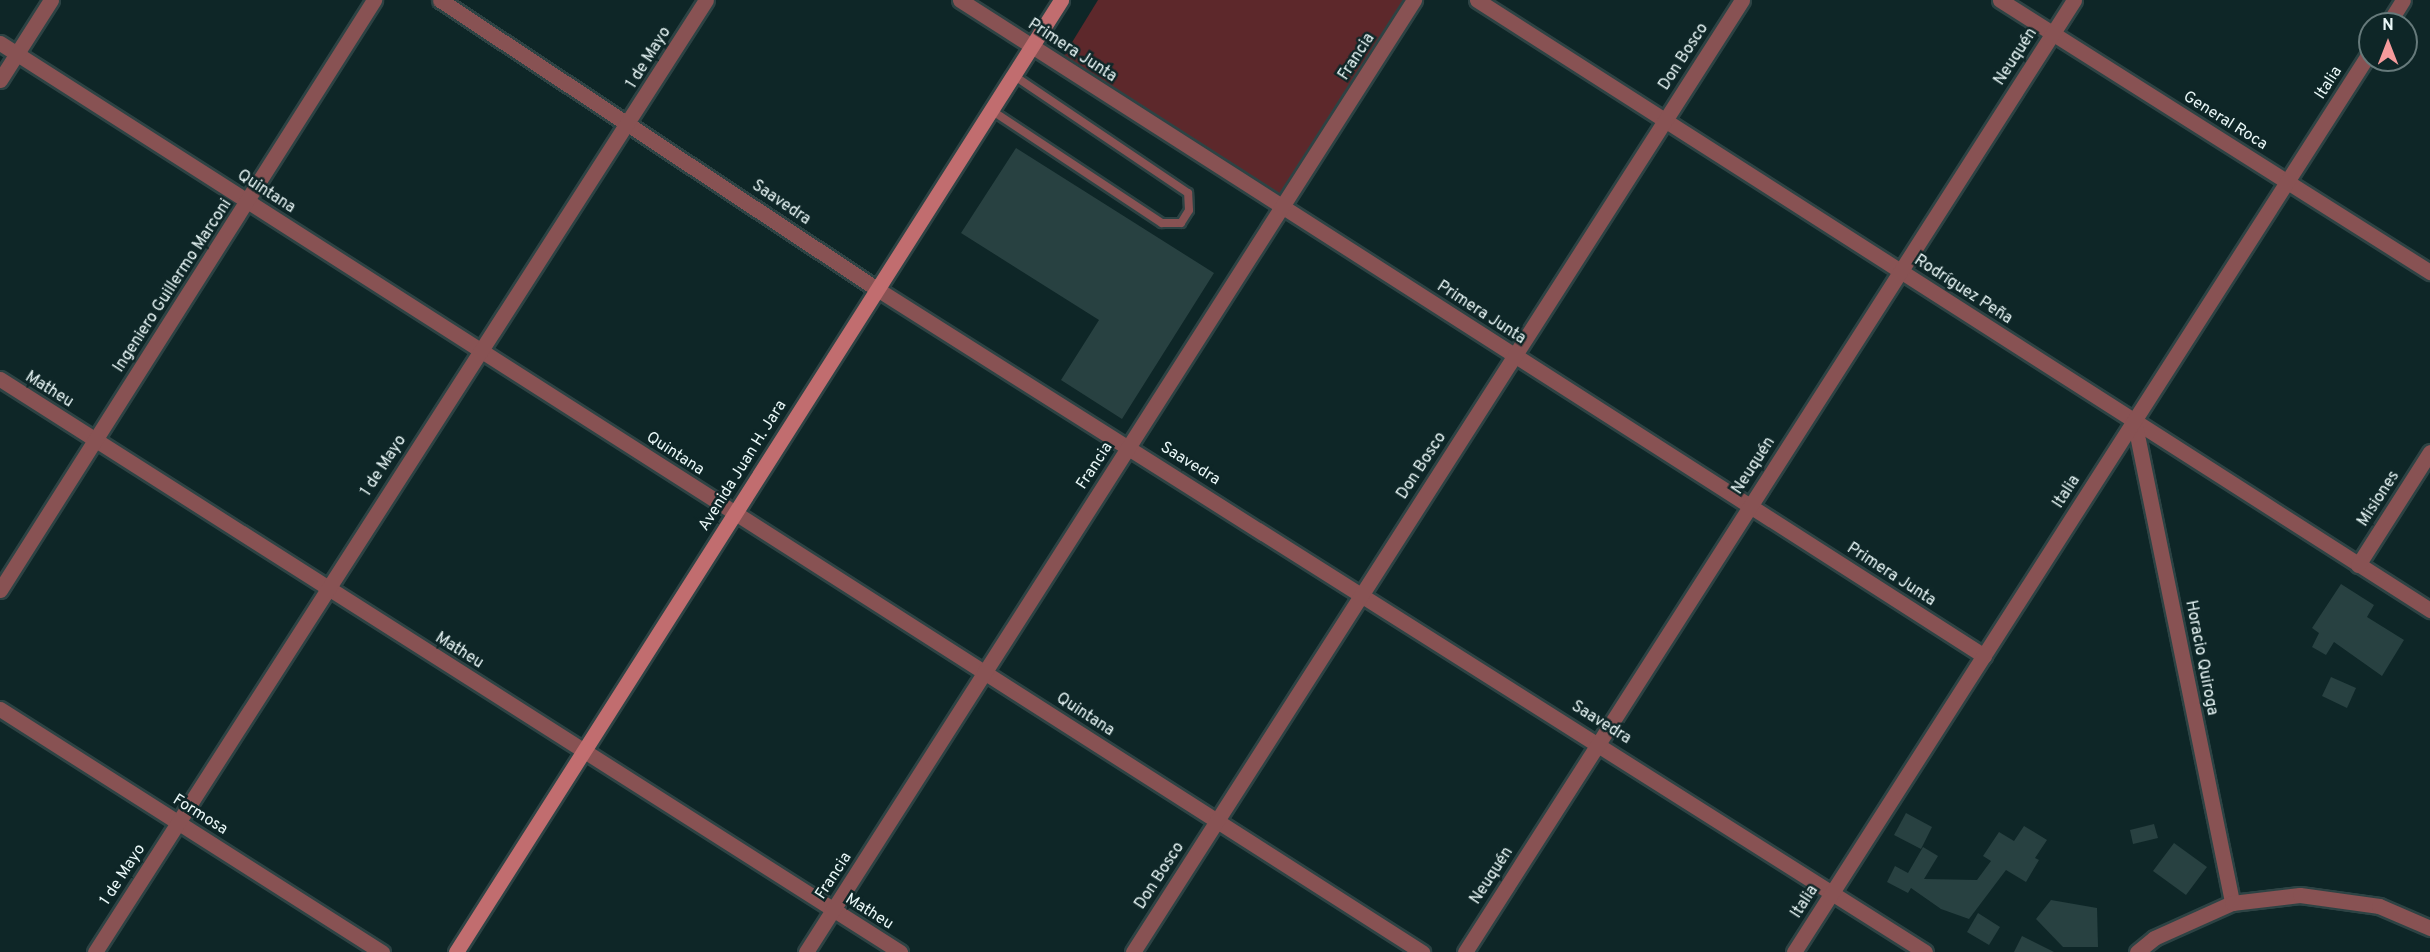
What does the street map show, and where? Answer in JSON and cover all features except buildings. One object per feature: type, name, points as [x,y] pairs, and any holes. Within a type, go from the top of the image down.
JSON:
[{"type":"main road","name":"Avenida Juan H. Jara","points":[[456,952],[1061,0]]},
{"type":"street","points":[[0,80],[51,0]]},
{"type":"street","name":"Ingeniero Guillermo Marconi","points":[[0,590],[249,202],[374,0]]},
{"type":"street","name":"Saavedra","points":[[440,0],[878,288],[1833,891],[1925,952]]},
{"type":"street","name":"1 de Mayo","points":[[95,952],[480,350],[630,123],[706,0]]},
{"type":"street","name":"Primera Junta","points":[[960,0],[1984,656]]},
{"type":"street","name":"Francia","points":[[806,952],[1414,0]]},
{"type":"street","name":"Rodríguez Peña","points":[[1477,0],[2430,610]]},
{"type":"street","name":"Don Bosco","points":[[1132,952],[1742,0]]},
{"type":"street","name":"General Roca","points":[[2000,0],[2430,272]]},
{"type":"street","name":"Neuquén","points":[[1465,952],[2074,0]]},
{"type":"street","name":"Quintana","points":[[0,43],[1422,952]]},
{"type":"street","name":"Italia","points":[[1794,952],[2358,71]]},
{"type":"street","name":"Matheu","points":[[0,380],[900,952]]},
{"type":"street","name":"Horacio Quiroga","points":[[2134,420],[2232,903]]},
{"type":"street","name":"Misiones","points":[[2358,565],[2430,452]]},
{"type":"street","name":"Formosa","points":[[0,709],[382,952]]},
{"type":"street","points":[[2137,952],[2154,938],[2232,903],[2300,895],[2379,906],[2430,928]]},
{"type":"lane","points":[[991,110],[1162,223],[1181,223],[1190,202],[1188,193],[1013,75]]},
{"type":"shaded area","points":[[1098,0],[1411,0],[1284,200],[1063,57]]}]
